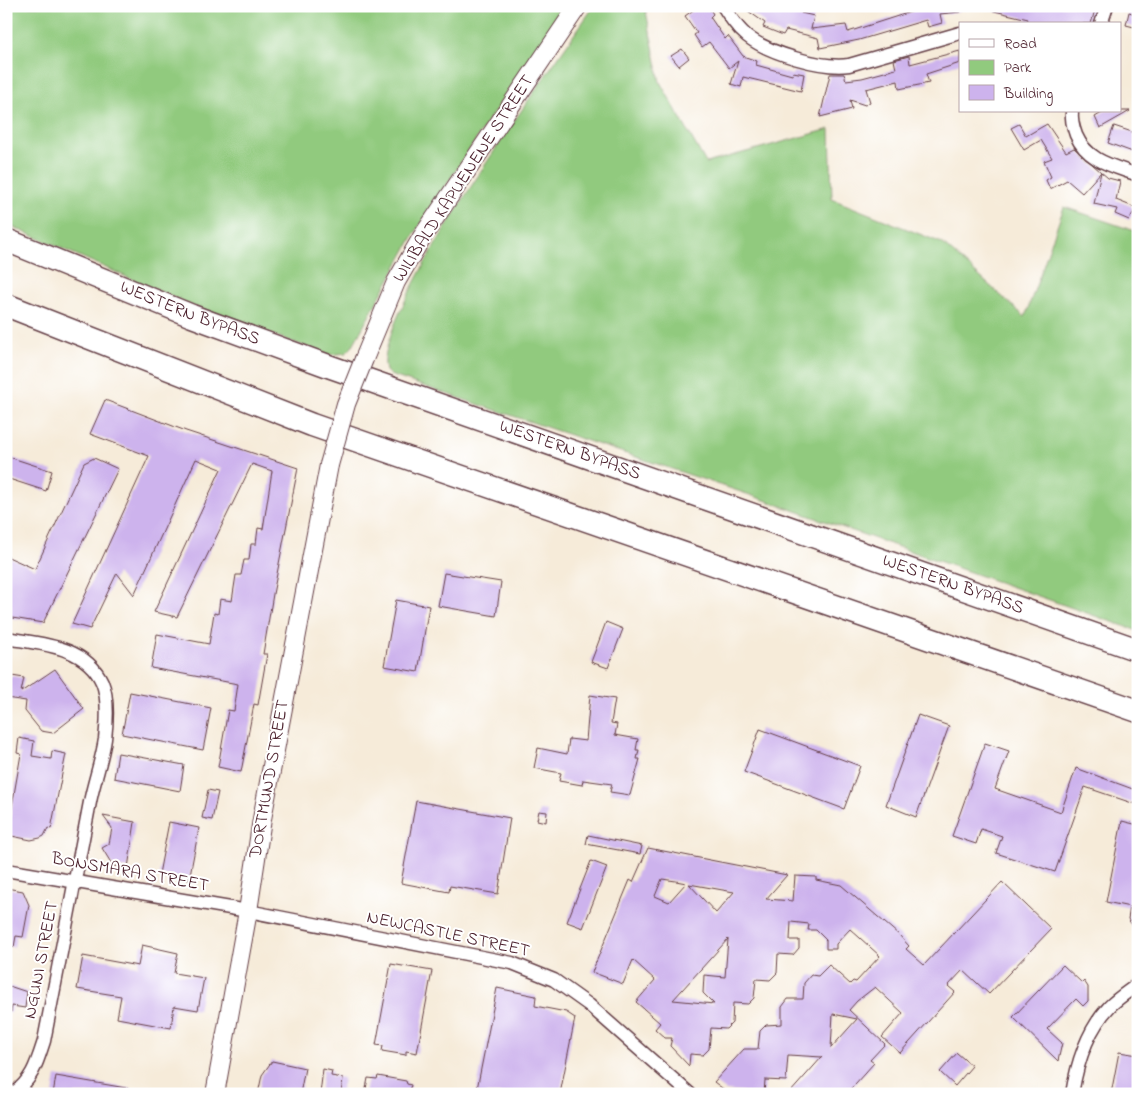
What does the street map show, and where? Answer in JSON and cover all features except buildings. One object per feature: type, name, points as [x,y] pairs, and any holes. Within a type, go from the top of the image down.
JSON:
[{"type":"highway","name":"WESTERN BYPASS","points":[[6,240],[192,316],[331,367],[1138,650]]},
{"type":"highway","points":[[6,305],[312,425],[1138,710]]},
{"type":"street","name":"WILIBALD KAPUENENE STREET","points":[[329,465],[346,404],[396,282],[422,237],[578,6]]},
{"type":"street","points":[[722,6],[739,29],[760,45],[834,67],[849,65],[959,33]]},
{"type":"street","points":[[1102,22],[1107,6]]},
{"type":"street","points":[[1072,112],[1072,126],[1089,155],[1103,163],[1138,174]]},
{"type":"street","name":"DORTMUND STREET","points":[[214,1094],[248,911],[262,819],[329,465]]},
{"type":"street","name":"NGUNI STREET","points":[[6,638],[66,649],[80,657],[102,683],[107,713],[105,740],[93,785],[44,1041],[30,1077],[22,1088],[12,1094]]},
{"type":"street","name":"BONSMARA STREET","points":[[6,870],[248,911]]},
{"type":"street","name":"NEWCASTLE STREET","points":[[248,911],[488,958],[545,976],[589,1005],[690,1094]]},
{"type":"street","points":[[1072,1094],[1081,1057],[1093,1029],[1110,1006],[1138,984]]},
{"type":"green space","points":[[6,6],[566,6],[415,233],[352,347],[346,353],[329,355],[195,307],[6,224]]},
{"type":"green space","points":[[594,6],[645,6],[660,82],[706,163],[830,129],[832,199],[942,243],[1025,317],[1064,207],[1138,232],[1138,631],[753,496],[390,375],[386,371],[388,343],[406,300],[434,247],[469,189],[543,78]]}]
